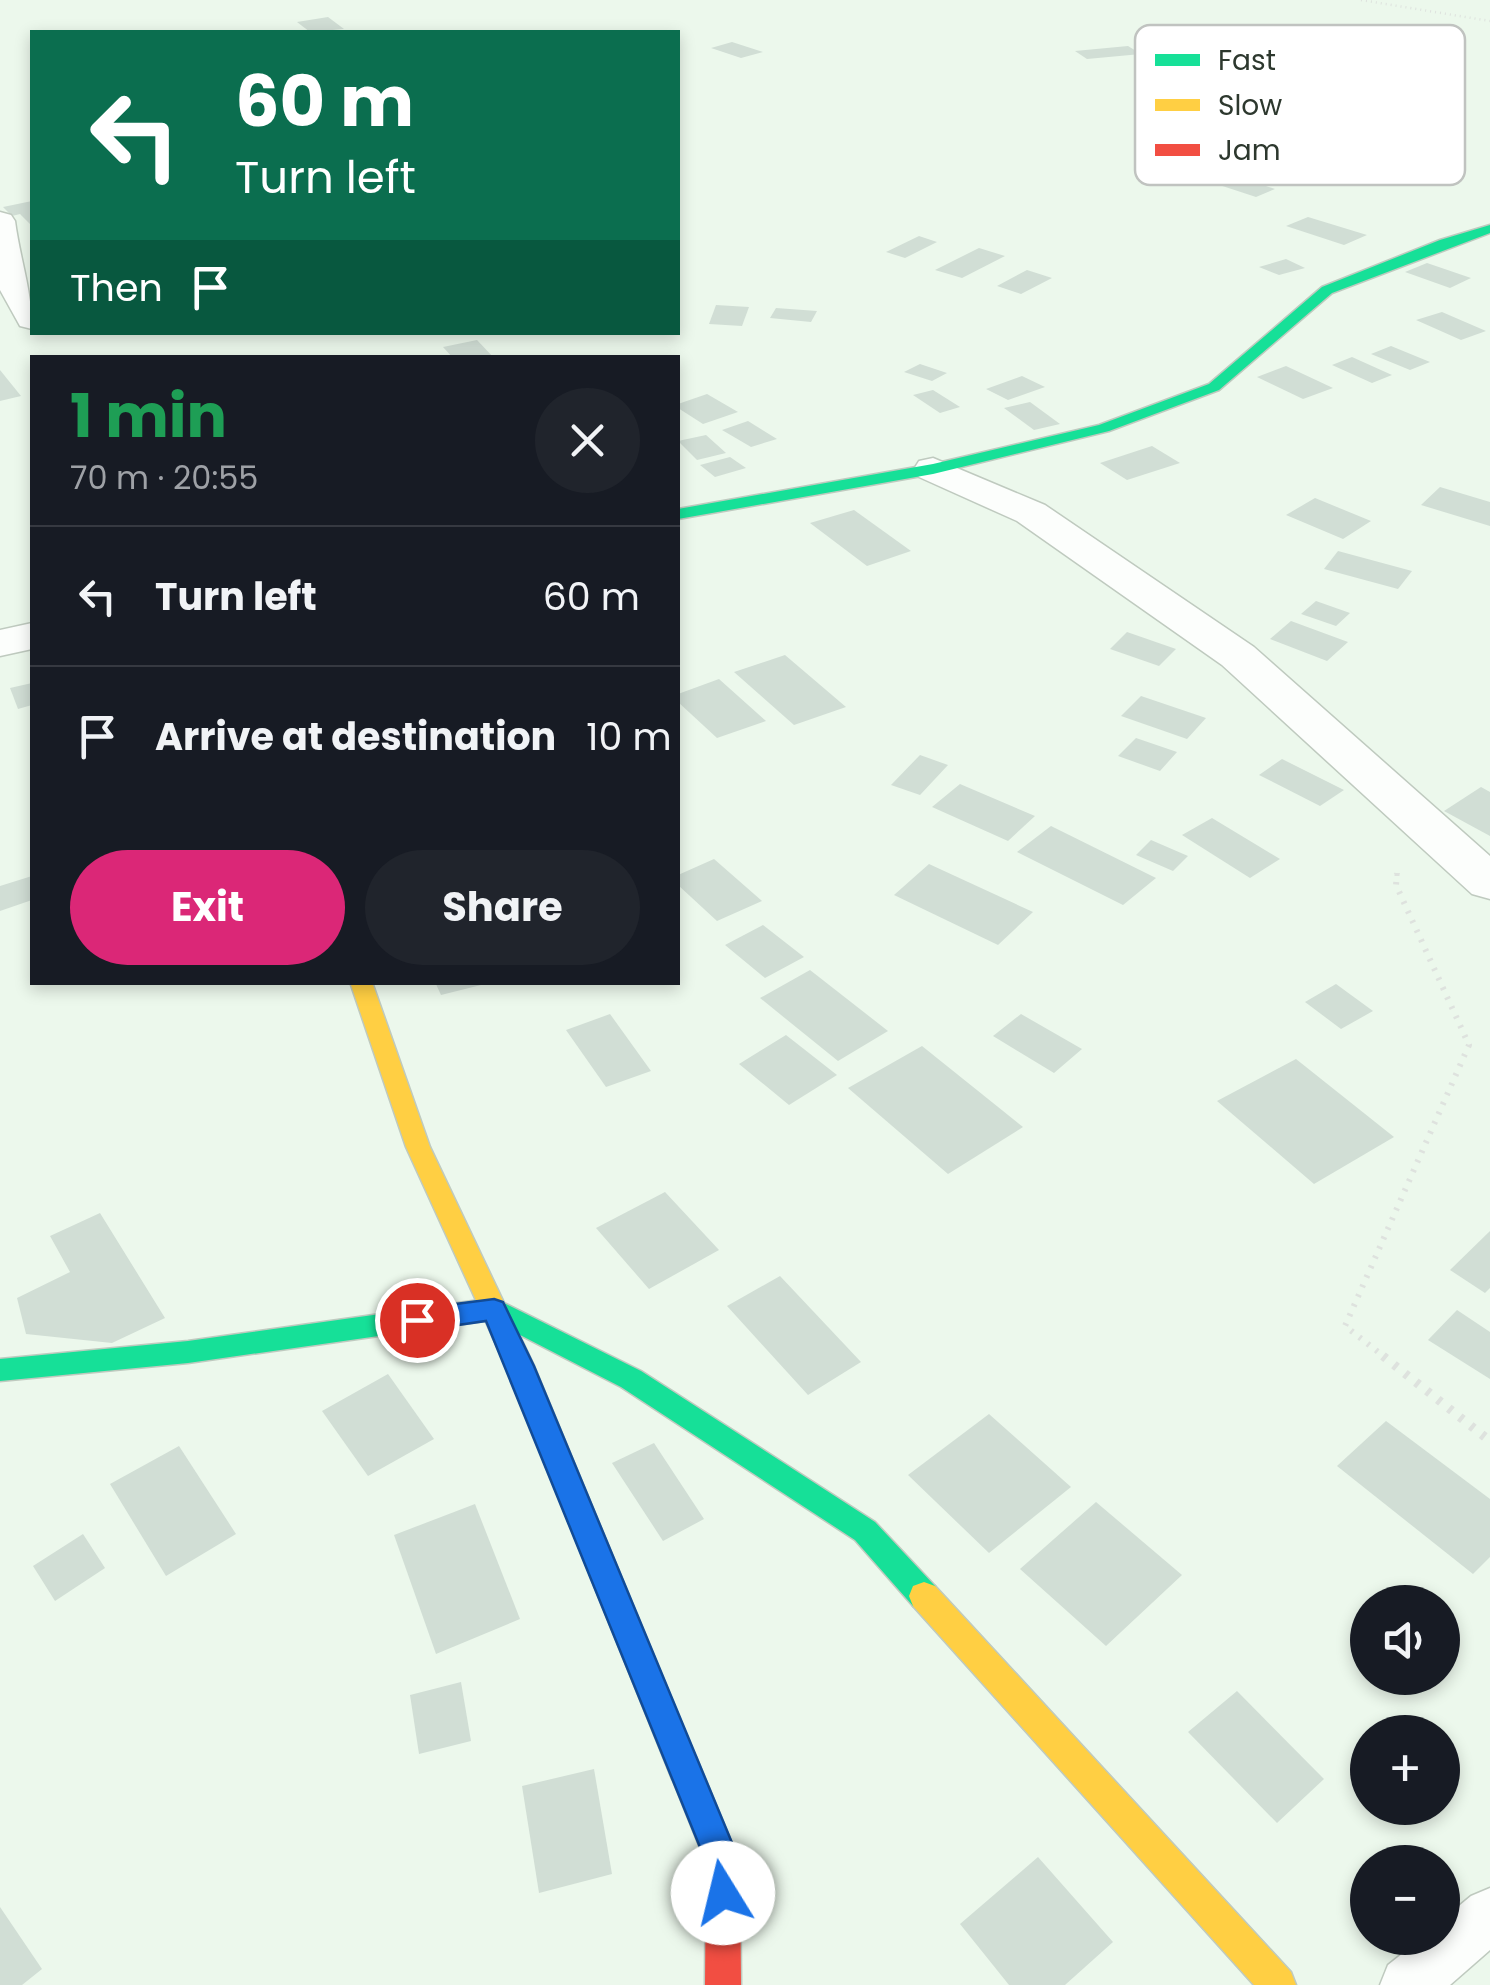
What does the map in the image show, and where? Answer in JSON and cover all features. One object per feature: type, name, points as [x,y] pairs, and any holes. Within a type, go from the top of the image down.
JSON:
[{"type":"street","points":[[0,221],[6,270],[30,314]]},
{"type":"street","points":[[680,514],[933,468],[1104,428],[1214,387],[1327,290],[1444,243],[1490,230]]},
{"type":"street","points":[[933,468],[1031,513],[1238,656],[1490,883]]},
{"type":"street","points":[[0,643],[30,636]]},
{"type":"street","points":[[361,985],[418,1147],[520,1366],[723,1862],[723,1985]]},
{"type":"street","points":[[0,1370],[188,1352],[494,1309],[631,1379],[865,1531],[1128,1815],[1278,1985]]},
{"type":"lane","points":[[1408,1985],[1490,1915]]},
{"type":"path","points":[[1360,0],[1490,21]]},
{"type":"path","points":[[1404,807],[1396,885],[1468,1045],[1345,1326],[1490,1442]]},
{"type":"building","points":[[328,17],[344,29],[307,30],[297,22]]},
{"type":"building","points":[[732,42],[763,52],[741,58],[711,48]]},
{"type":"building","points":[[1128,46],[1135,55],[1087,59],[1075,51]]},
{"type":"building","points":[[1219,185],[1263,185],[1275,189],[1256,197]]},
{"type":"building","points":[[30,201],[30,224],[20,214],[12,216],[3,207]]},
{"type":"building","points":[[1308,217],[1367,235],[1344,245],[1286,226]]},
{"type":"building","points":[[919,236],[937,242],[905,258],[886,252]]},
{"type":"building","points":[[979,248],[1005,256],[962,278],[935,270]]},
{"type":"building","points":[[1286,259],[1305,268],[1279,275],[1259,267]]},
{"type":"building","points":[[1427,263],[1471,278],[1450,288],[1405,272]]},
{"type":"building","points":[[1027,270],[1052,278],[1021,294],[997,286]]},
{"type":"building","points":[[716,305],[749,307],[742,326],[709,324]]},
{"type":"building","points":[[776,308],[817,311],[811,322],[770,318]]},
{"type":"building","points":[[1442,312],[1486,331],[1461,340],[1416,320]]},
{"type":"building","points":[[477,340],[491,355],[450,355],[443,347]]},
{"type":"building","points":[[1391,346],[1430,362],[1410,370],[1371,354]]},
{"type":"building","points":[[1352,357],[1392,375],[1372,383],[1332,365]]},
{"type":"building","points":[[920,364],[947,373],[932,381],[904,372]]},
{"type":"building","points":[[1286,366],[1333,388],[1303,399],[1257,377]]},
{"type":"building","points":[[0,370],[21,396],[0,401]]},
{"type":"building","points":[[1022,376],[1045,387],[1008,400],[986,389]]},
{"type":"building","points":[[933,390],[960,407],[940,413],[913,395]]},
{"type":"building","points":[[707,394],[738,412],[703,424],[680,409],[680,403]]},
{"type":"building","points":[[1030,402],[1060,424],[1034,430],[1004,408]]},
{"type":"building","points":[[748,421],[777,439],[751,447],[722,430]]},
{"type":"building","points":[[706,435],[726,453],[697,460],[680,441]]},
{"type":"building","points":[[1152,446],[1180,463],[1127,480],[1100,463]]},
{"type":"building","points":[[730,457],[746,468],[715,477],[700,465]]},
{"type":"building","points":[[1440,487],[1490,502],[1490,526],[1421,505]]},
{"type":"building","points":[[1315,498],[1371,521],[1343,539],[1286,515]]},
{"type":"building","points":[[854,510],[911,551],[867,566],[810,523]]},
{"type":"building","points":[[1338,551],[1412,571],[1398,589],[1324,569]]},
{"type":"building","points":[[1316,601],[1350,613],[1336,626],[1301,614]]},
{"type":"building","points":[[1291,621],[1348,642],[1327,661],[1270,639]]},
{"type":"building","points":[[1127,632],[1176,649],[1159,666],[1110,649]]},
{"type":"building","points":[[785,655],[846,707],[794,725],[734,672]]},
{"type":"building","points":[[719,679],[766,721],[717,738],[680,704],[680,693]]},
{"type":"building","points":[[30,683],[30,706],[18,709],[10,688]]},
{"type":"building","points":[[1141,696],[1206,718],[1187,739],[1121,716]]},
{"type":"building","points":[[1136,738],[1177,752],[1160,771],[1118,756]]},
{"type":"building","points":[[920,755],[948,765],[920,795],[891,785]]},
{"type":"building","points":[[1282,759],[1344,790],[1320,806],[1259,775]]},
{"type":"building","points":[[960,784],[1035,816],[1008,841],[932,807]]},
{"type":"building","points":[[1481,787],[1490,792],[1490,836],[1444,811]]},
{"type":"building","points":[[1212,818],[1280,859],[1250,878],[1182,835]]},
{"type":"building","points":[[1051,826],[1156,878],[1123,905],[1017,852]]},
{"type":"building","points":[[1151,840],[1188,856],[1173,871],[1136,855]]},
{"type":"building","points":[[714,859],[762,901],[717,921],[680,887],[680,874]]},
{"type":"building","points":[[929,864],[1033,912],[998,945],[894,895]]},
{"type":"building","points":[[30,877],[30,901],[0,911],[0,886]]},
{"type":"building","points":[[763,925],[804,957],[765,978],[725,945]]},
{"type":"building","points":[[810,970],[888,1031],[838,1061],[760,998]]},
{"type":"building","points":[[1336,984],[1373,1011],[1341,1029],[1305,1002]]},
{"type":"building","points":[[436,985],[481,985],[441,995]]},
{"type":"building","points":[[610,1014],[651,1071],[606,1087],[566,1030]]},
{"type":"building","points":[[1021,1014],[1082,1049],[1054,1073],[993,1036]]},
{"type":"building","points":[[786,1035],[837,1075],[789,1105],[739,1064]]},
{"type":"building","points":[[922,1046],[1023,1127],[948,1174],[848,1088]]},
{"type":"building","points":[[1296,1059],[1394,1137],[1314,1184],[1217,1101]]},
{"type":"building","points":[[665,1192],[719,1250],[649,1289],[596,1228]]},
{"type":"building","points":[[100,1213],[165,1318],[112,1343],[26,1334],[17,1298],[70,1272],[50,1236]]},
{"type":"building","points":[[1490,1231],[1490,1288],[1485,1293],[1450,1270]]},
{"type":"building","points":[[780,1276],[861,1362],[808,1395],[727,1306]]},
{"type":"building","points":[[1457,1310],[1490,1332],[1490,1379],[1428,1340]]},
{"type":"building","points":[[388,1374],[434,1439],[368,1476],[322,1411]]},
{"type":"building","points":[[989,1414],[1071,1487],[989,1553],[908,1475]]},
{"type":"building","points":[[1386,1421],[1490,1499],[1490,1557],[1473,1574],[1337,1466]]},
{"type":"building","points":[[654,1443],[704,1519],[663,1541],[612,1463]]},
{"type":"building","points":[[179,1446],[236,1534],[166,1576],[110,1484]]},
{"type":"building","points":[[1096,1502],[1182,1575],[1106,1646],[1020,1569]]},
{"type":"building","points":[[475,1504],[520,1619],[436,1654],[394,1535]]},
{"type":"building","points":[[83,1534],[105,1568],[55,1601],[33,1566]]},
{"type":"building","points":[[461,1682],[471,1741],[419,1754],[410,1695]]},
{"type":"building","points":[[1237,1691],[1324,1779],[1277,1823],[1188,1732]]},
{"type":"building","points":[[594,1769],[612,1874],[539,1893],[522,1786]]},
{"type":"building","points":[[1038,1857],[1113,1942],[1065,1985],[1009,1985],[960,1924]]},
{"type":"building","points":[[0,1907],[42,1969],[22,1985],[0,1985]]},
{"type":"traffic: fast","points":[[680,514],[933,469],[1104,428],[1214,387],[1327,290],[1444,243],[1490,229]]},
{"type":"traffic: fast","points":[[0,1370],[188,1352],[494,1309],[631,1379],[865,1531],[924,1596]]},
{"type":"traffic: slow","points":[[362,985],[418,1147],[520,1366],[684,1768]]},
{"type":"traffic: slow","points":[[924,1596],[1278,1985]]},
{"type":"traffic: jam","points":[[684,1768],[723,1863],[723,1985]]},
{"type":"route","points":[[417,1320],[494,1309],[723,1862],[723,1893]]}]
